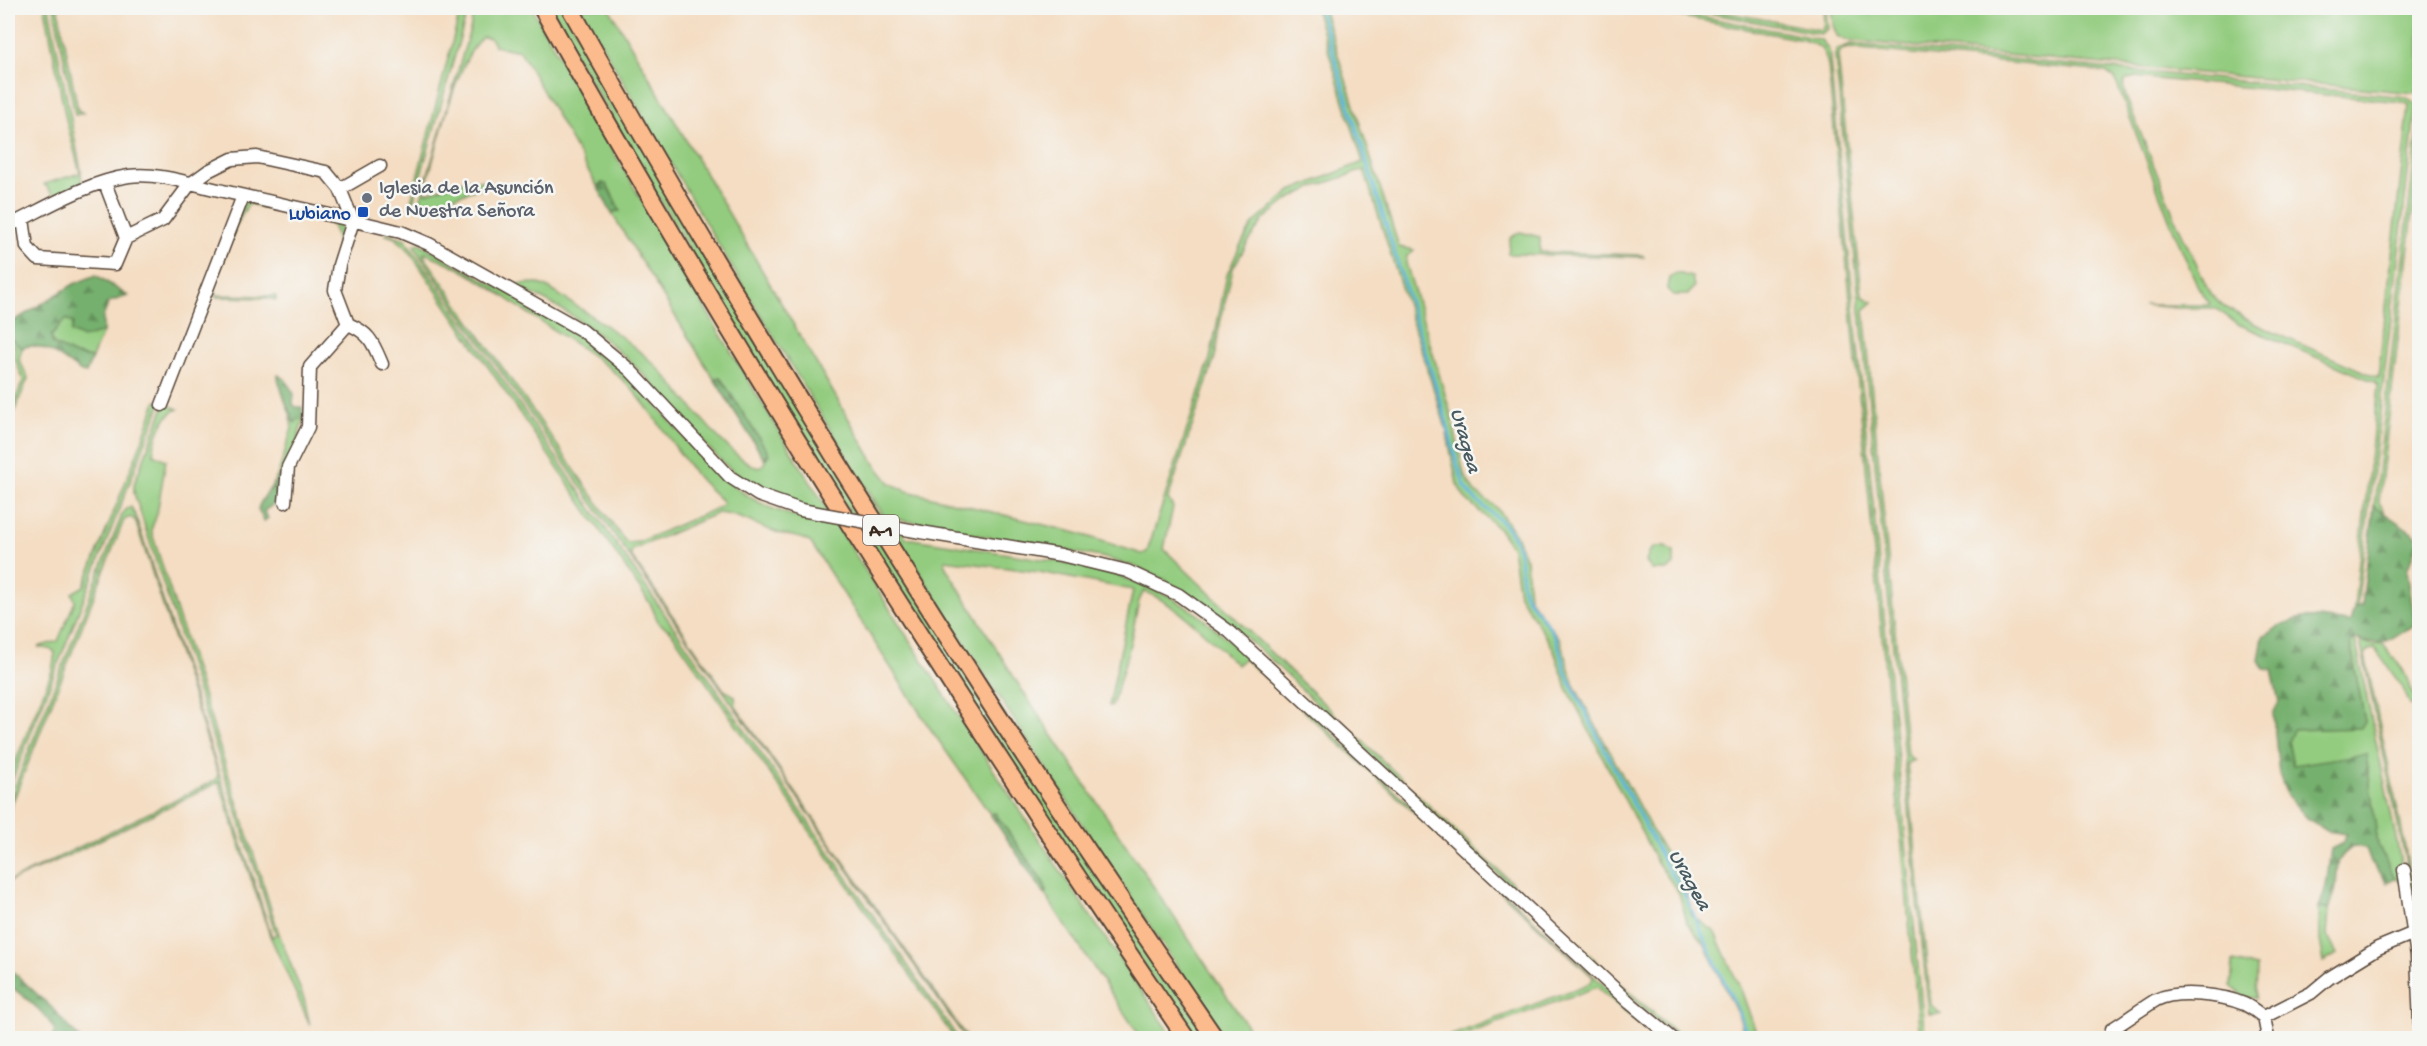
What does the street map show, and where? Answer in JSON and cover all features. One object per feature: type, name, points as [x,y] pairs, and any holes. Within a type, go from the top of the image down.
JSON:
[{"type":"highway","name":"A-1","points":[[542,8],[743,353],[877,570],[1073,873],[1186,1038]]},
{"type":"highway","name":"A-1","points":[[570,8],[771,352],[900,560],[998,715],[1215,1038]]},
{"type":"street","points":[[23,219],[27,247],[38,259],[115,264],[126,238],[163,220],[190,184],[208,171],[232,159],[257,157],[326,172],[340,189],[353,221],[339,265],[335,290],[348,324],[364,331],[382,364]]},
{"type":"street","points":[[340,189],[380,166]]},
{"type":"street","points":[[8,226],[105,183],[133,176],[150,176],[401,232],[429,244],[583,331],[630,370],[730,477],[758,495],[801,510],[1106,565],[1144,578],[1193,604],[1230,632],[1621,995],[1672,1038]]},
{"type":"street","points":[[105,183],[126,238]]},
{"type":"street","points":[[162,405],[243,196]]},
{"type":"street","points":[[285,502],[288,467],[308,427],[310,368],[348,324]]},
{"type":"street","points":[[2404,870],[2414,933],[2420,1024]]},
{"type":"street","points":[[2264,1017],[2311,993],[2329,978],[2378,948],[2414,933]]},
{"type":"street","points":[[2110,1038],[2112,1029],[2158,999],[2172,995],[2225,997],[2247,1005],[2264,1017],[2268,1038]]},
{"type":"green space","points":[[45,8],[49,8],[81,170],[82,187],[60,197],[53,194],[44,184],[80,173],[65,115]]},
{"type":"green space","points":[[54,8],[58,8],[78,110],[83,113],[75,115]]},
{"type":"green space","points":[[461,8],[467,8],[467,13],[413,203],[411,201]]},
{"type":"green space","points":[[473,8],[532,8],[683,271],[841,531],[1004,787],[1174,1038],[1141,1038],[1045,895],[1047,891],[1043,881],[995,813],[990,814],[927,724],[811,543],[718,513],[632,550],[631,556],[724,690],[735,696],[736,707],[967,1038],[965,1038],[421,257],[414,245],[419,243],[562,325],[607,357],[632,379],[696,451],[743,493],[772,508],[806,519],[797,503],[773,495],[736,474],[708,447],[649,380],[615,348],[577,319],[515,287],[519,284],[537,283],[547,287],[616,333],[655,365],[731,450],[758,468],[763,465],[768,454],[720,377],[714,379],[611,212],[620,211],[610,190],[602,183],[597,186],[520,51],[495,46],[490,38],[482,37],[473,49],[455,86],[425,189],[426,193],[465,180],[487,181],[490,185],[418,208],[471,26]],"holes":[[[424,253],[481,281],[593,356],[624,381],[697,476],[723,502],[722,506],[639,542],[627,543]]]},
{"type":"green space","points":[[548,8],[562,8],[1208,1038],[1193,1038],[1029,795],[755,362]]},
{"type":"green space","points":[[581,8],[609,8],[875,464],[890,483],[907,491],[1077,533],[1142,554],[1147,552],[1210,359],[1227,275],[1240,246],[1254,223],[1291,191],[1363,162],[1315,8],[1323,8],[1399,247],[1414,250],[1407,256],[1406,263],[1452,418],[1464,474],[1474,491],[1496,507],[1516,535],[1526,560],[1529,598],[1560,640],[1574,685],[1685,887],[1692,916],[1714,931],[1742,992],[1758,1038],[1745,1038],[1740,1020],[1705,945],[1687,923],[1679,893],[1657,862],[1567,688],[1553,648],[1519,595],[1512,548],[1499,529],[1465,498],[1457,484],[1446,428],[1364,170],[1311,188],[1288,200],[1264,219],[1233,268],[1219,328],[1215,357],[1168,499],[1173,507],[1164,549],[1443,819],[1632,994],[1672,1029],[1686,1038],[1680,1038],[1654,1018],[1416,799],[1269,658],[1227,621],[1194,597],[1136,567],[1101,557],[894,519],[906,538],[1080,565],[1114,574],[1169,596],[1199,615],[1272,677],[1650,1028],[1664,1038],[1655,1038],[1597,987],[1456,1038],[1444,1038],[1591,983],[1593,977],[1303,710],[1244,659],[1237,665],[1194,624],[1170,605],[1144,591],[1139,601],[1128,653],[1112,706],[1109,706],[1133,590],[1039,572],[945,560],[945,566],[1022,690],[1255,1038],[1226,1038],[1057,785],[893,530],[734,271]]},
{"type":"green space","points":[[1637,8],[1657,8],[1809,37],[1821,40],[1829,50],[1925,1038],[1920,1038],[1828,65],[1820,48],[1803,40]]},
{"type":"green space","points":[[1683,8],[1702,8],[1821,30],[1824,24],[1823,8],[1826,8],[1828,29],[1820,34]]},
{"type":"green space","points":[[1831,8],[2419,8],[2419,83],[2414,93],[1845,40],[1837,36]]},
{"type":"green space","points":[[1851,44],[2406,97],[2416,105],[2357,607],[2354,608],[2378,386],[2375,382],[2238,324],[2215,308],[2143,305],[2210,304],[2198,287],[2173,229],[2115,79],[2106,72],[1849,48],[1841,50],[1838,56],[1862,296],[1873,302],[1864,310],[1907,755],[1914,760],[1907,763],[1931,1005],[1941,1014],[1929,1014],[1835,55],[1837,49]],"holes":[[[2135,77],[2403,102],[2409,105],[2378,378],[2257,325],[2225,307],[2210,293],[2177,223],[2123,85],[2126,80]]]},
{"type":"green space","points":[[2419,121],[2419,160],[2379,501],[2385,514],[2374,506]]},
{"type":"green space","points":[[602,183],[606,184],[620,211],[611,212],[597,186]]},
{"type":"green space","points":[[247,201],[340,222],[341,246],[336,263],[333,262],[337,247],[336,238],[331,224],[250,204],[240,217],[213,287],[217,295],[276,296],[276,300],[216,297],[211,286],[243,204]]},
{"type":"green space","points":[[385,232],[405,239],[958,1038],[954,1038],[670,630],[659,624],[651,605],[407,248],[394,237],[386,235]]},
{"type":"green space","points":[[1520,232],[1540,237],[1540,252],[1642,255],[1644,257],[1508,254],[1510,238]]},
{"type":"green space","points":[[1677,273],[1692,277],[1694,286],[1688,295],[1673,295],[1667,289],[1669,277]]},
{"type":"green space","points":[[96,275],[128,296],[109,302],[103,317],[103,332],[83,338],[71,332],[73,323],[66,319],[51,336],[53,344],[75,355],[92,358],[86,373],[45,349],[29,346],[22,348],[8,339],[8,323],[74,284]]},
{"type":"green space","points":[[66,319],[73,323],[83,337],[103,332],[92,358],[75,355],[53,344],[51,336]]},
{"type":"green space","points":[[8,339],[22,348],[19,359],[28,378],[8,428],[8,419],[23,380],[14,356],[15,347],[8,344]]},
{"type":"green space","points":[[278,375],[285,379],[294,394],[293,404],[296,407],[302,407],[303,418],[297,419],[295,423],[285,399]]},
{"type":"green space","points":[[720,377],[769,454],[765,460],[714,379]]},
{"type":"green space","points":[[156,401],[161,403],[8,791],[8,780],[52,671],[55,653],[53,650],[38,647],[58,641],[75,601],[72,593],[84,586]]},
{"type":"green space","points":[[165,404],[178,409],[172,412],[164,422],[154,448],[153,454],[166,460],[157,514],[151,530],[278,931],[304,999],[310,1025],[270,936],[219,782],[65,857],[8,882],[216,780],[218,774],[135,520],[130,517],[124,520],[8,814],[8,804],[122,515],[126,509],[131,507],[272,937],[276,934],[134,493],[134,484]]},
{"type":"green space","points":[[290,418],[295,423],[297,419],[303,418],[303,421],[285,484],[278,474],[292,428]]},
{"type":"green space","points":[[278,474],[285,484],[280,500],[264,511],[268,518],[264,521],[258,509]]},
{"type":"green space","points":[[2374,506],[2416,535],[2417,543],[2407,570],[2415,625],[2386,641],[2373,643],[2355,639],[2350,642],[2365,721],[2361,728],[2293,730],[2288,742],[2293,765],[2366,754],[2378,845],[2395,879],[2387,883],[2371,862],[2366,848],[2354,846],[2343,855],[2338,863],[2335,890],[2329,910],[2319,908],[2326,886],[2331,849],[2343,843],[2347,834],[2327,831],[2307,818],[2287,795],[2279,774],[2273,714],[2279,702],[2272,670],[2264,669],[2259,660],[2263,637],[2296,619],[2314,618],[2350,622],[2354,608],[2362,605]]},
{"type":"green space","points":[[1655,547],[1665,547],[1674,552],[1674,565],[1667,570],[1652,570],[1646,562],[1649,552]]},
{"type":"green space","points":[[2355,639],[2404,877],[2401,881],[2395,879],[2378,845],[2366,754],[2293,766],[2288,742],[2292,730],[2365,721],[2350,642]]},
{"type":"green space","points":[[2360,641],[2373,645],[2382,643],[2403,670],[2419,707],[2410,705],[2403,688],[2375,649],[2368,650],[2365,655],[2401,825],[2419,926],[2412,906],[2405,858]]},
{"type":"green space","points":[[995,813],[1043,882],[1047,892],[1045,895],[990,814]]},
{"type":"green space","points":[[2319,908],[2329,910],[2327,935],[2337,954],[2324,962],[2320,940]]},
{"type":"green space","points":[[2233,962],[2257,967],[2256,998],[2245,998],[2231,986]]},
{"type":"green space","points":[[8,967],[51,1007],[79,1038],[52,1038],[55,1031],[46,1017],[8,984]]},
{"type":"waterway","name":"Uragea","points":[[1319,8],[1444,413],[1462,479],[1471,495],[1503,523],[1513,537],[1519,551],[1525,594],[1555,636],[1568,678],[1668,869],[1683,891],[1749,1038]]},
{"type":"place","name":"Iglesia de la Asunción de Nuestra Señora","points":[[367,198]]},
{"type":"place","name":"Lubiano","points":[[363,212]]}]
